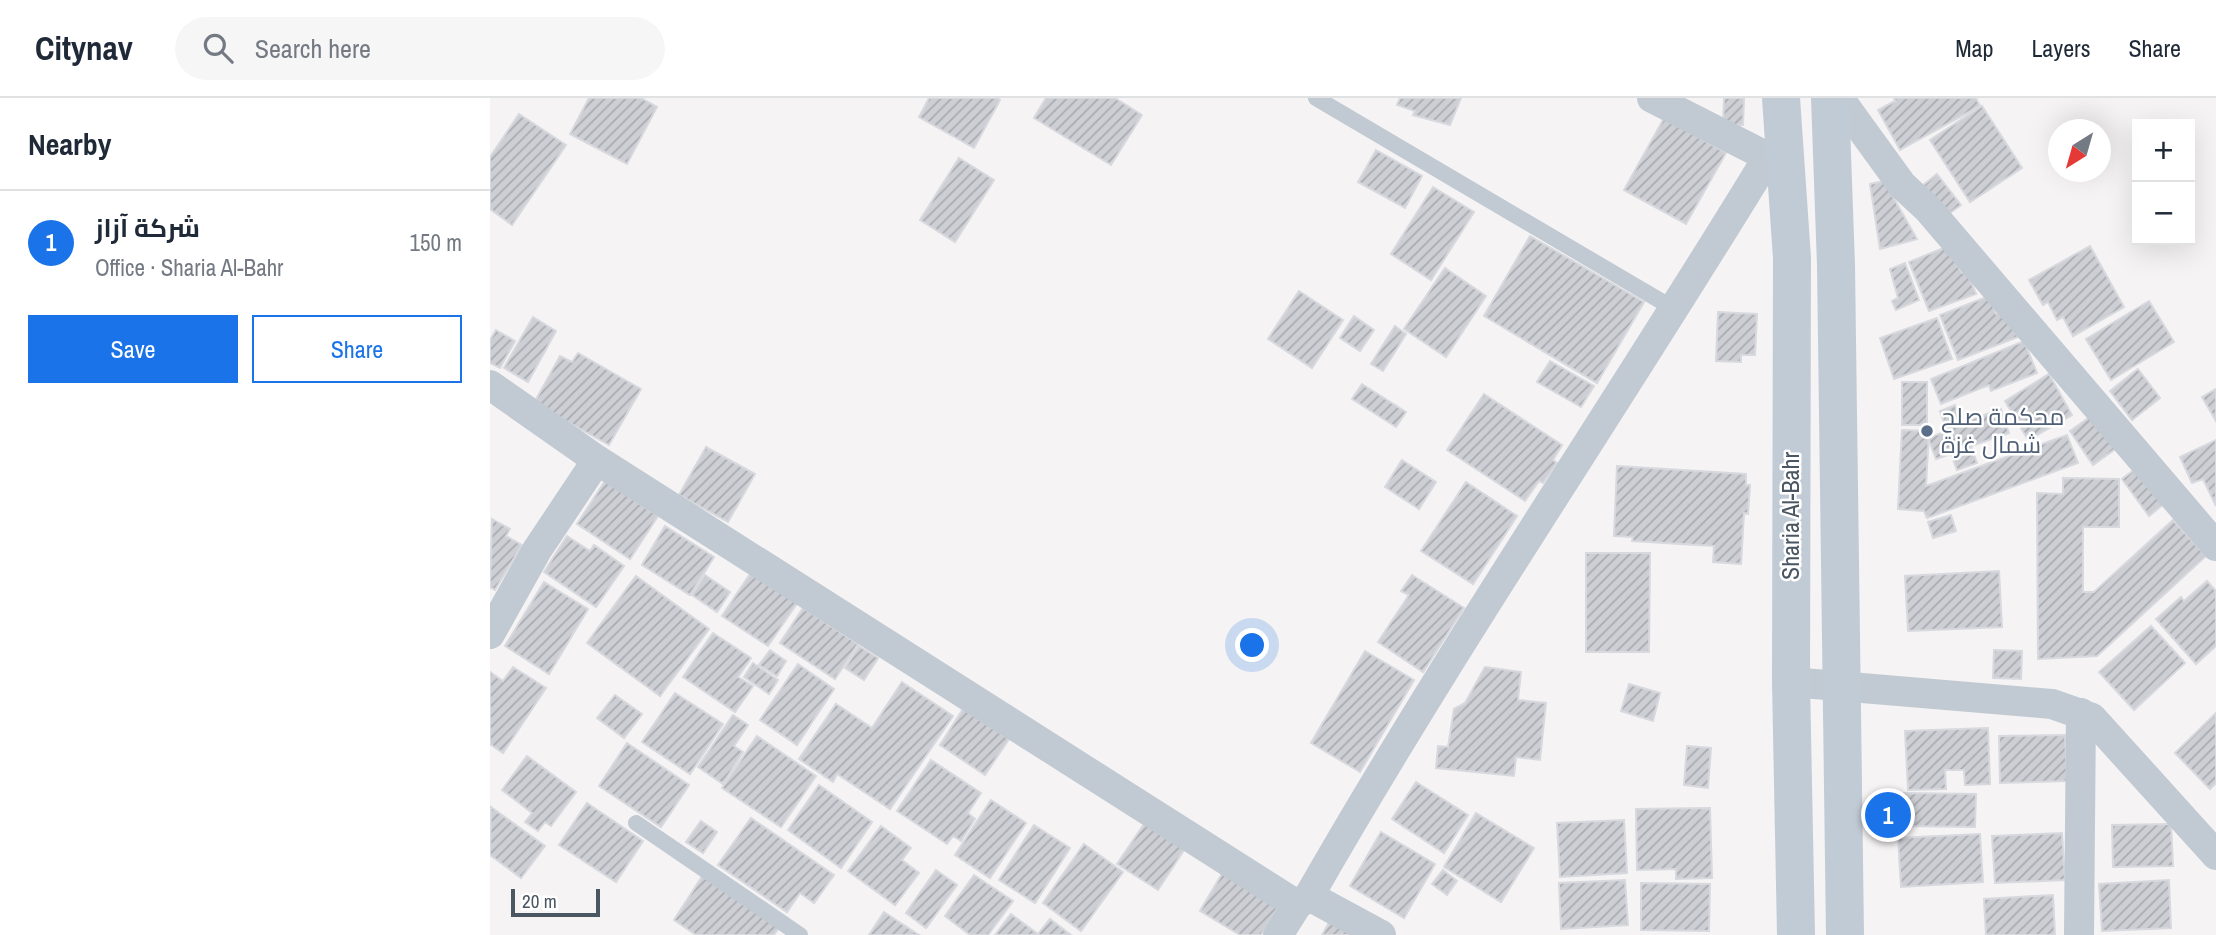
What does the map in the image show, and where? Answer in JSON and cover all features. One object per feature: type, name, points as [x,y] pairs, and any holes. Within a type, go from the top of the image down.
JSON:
[{"type":"main road","name":"Sharia Al-Bahr","points":[[1781,98],[1777,160],[1792,258],[1791,682],[1796,935]]},
{"type":"main road","name":"Sharia Al-Bahr","points":[[1830,98],[1836,265],[1845,935]]},
{"type":"street","points":[[1278,935],[1303,901],[1459,643],[1777,160],[1652,98]]},
{"type":"street","points":[[1839,98],[1902,184],[1928,209],[2216,546]]},
{"type":"street","points":[[490,385],[597,460],[1303,901],[1381,935]]},
{"type":"street","points":[[490,635],[537,550],[597,460]]},
{"type":"street","points":[[1791,682],[2052,704],[2081,713],[2092,718],[2216,855]]},
{"type":"street","points":[[2079,935],[2081,713]]},
{"type":"lane","points":[[1316,98],[1676,310]]},
{"type":"lane","points":[[636,823],[800,935]]},
{"type":"building","points":[[589,98],[641,98],[657,107],[627,164],[570,134]]},
{"type":"building","points":[[929,98],[1000,100],[974,148],[919,117]]},
{"type":"building","points":[[1046,98],[1115,98],[1142,115],[1111,165],[1034,118]]},
{"type":"building","points":[[1400,98],[1461,98],[1450,125],[1413,115],[1415,111],[1397,105]]},
{"type":"building","points":[[1724,98],[1744,98],[1743,125],[1723,125]]},
{"type":"building","points":[[1894,98],[1976,98],[1980,106],[1900,150],[1878,110],[1895,101]]},
{"type":"building","points":[[1982,106],[2022,168],[1970,202],[1930,140]]},
{"type":"building","points":[[519,114],[566,145],[512,225],[490,209],[490,157]]},
{"type":"building","points":[[1664,118],[1726,153],[1686,224],[1624,190]]},
{"type":"building","points":[[1376,150],[1422,176],[1405,208],[1358,182]]},
{"type":"building","points":[[959,158],[994,180],[955,242],[920,220]]},
{"type":"building","points":[[1937,174],[1961,205],[1946,216],[1922,186]]},
{"type":"building","points":[[1884,181],[1917,239],[1880,249],[1870,184]]},
{"type":"building","points":[[1433,187],[1474,212],[1431,280],[1391,254]]},
{"type":"building","points":[[1530,236],[1644,302],[1597,383],[1484,316]]},
{"type":"building","points":[[2090,246],[2124,307],[2073,336],[2063,317],[2057,320],[2048,302],[2043,305],[2029,280]]},
{"type":"building","points":[[1946,247],[1962,273],[1967,272],[1976,294],[1929,311],[1909,262]]},
{"type":"building","points":[[1905,263],[1919,300],[1896,310],[1892,301],[1898,298],[1890,269]]},
{"type":"building","points":[[1445,268],[1486,296],[1446,357],[1404,329]]},
{"type":"building","points":[[1299,291],[1343,320],[1312,368],[1268,339]]},
{"type":"building","points":[[1989,296],[1996,314],[2003,311],[2018,337],[1958,360],[1940,315]]},
{"type":"building","points":[[2149,301],[2174,342],[2111,380],[2086,339]]},
{"type":"building","points":[[1718,312],[1757,314],[1755,355],[1741,355],[1741,362],[1716,361]]},
{"type":"building","points":[[1354,316],[1374,330],[1360,351],[1340,338]]},
{"type":"building","points":[[533,317],[556,331],[528,382],[504,368]]},
{"type":"building","points":[[1937,318],[1952,359],[1894,379],[1880,338]]},
{"type":"building","points":[[1395,326],[1406,334],[1383,371],[1371,364]]},
{"type":"building","points":[[496,330],[515,341],[500,368],[490,363],[490,340]]},
{"type":"building","points":[[2024,341],[2037,373],[1991,391],[1989,385],[1941,404],[1931,379]]},
{"type":"building","points":[[578,353],[641,389],[609,445],[534,403],[560,356],[572,362]]},
{"type":"building","points":[[1550,361],[1594,386],[1581,407],[1537,382]]},
{"type":"building","points":[[2138,369],[2160,398],[2132,420],[2110,391]]},
{"type":"building","points":[[2049,374],[2072,415],[2028,440],[2005,401]]},
{"type":"building","points":[[1902,382],[1927,382],[1927,425],[1902,425]]},
{"type":"building","points":[[1362,384],[1406,412],[1396,427],[1352,399]]},
{"type":"building","points":[[2216,389],[2216,421],[2202,397]]},
{"type":"building","points":[[1484,394],[1562,445],[1553,460],[1557,463],[1543,483],[1539,481],[1525,501],[1447,450]]},
{"type":"building","points":[[1955,405],[1961,423],[2001,409],[2009,433],[1971,446],[1977,463],[1957,470],[1951,454],[1936,459],[1928,438],[1947,431],[1940,411]]},
{"type":"building","points":[[2097,412],[2121,445],[2093,465],[2070,431]]},
{"type":"building","points":[[1902,430],[1929,431],[1926,486],[2067,435],[2078,463],[1927,518],[1924,511],[1898,509]]},
{"type":"building","points":[[2216,440],[2216,506],[2203,479],[2192,483],[2180,457]]},
{"type":"building","points":[[706,447],[755,474],[728,522],[679,495]]},
{"type":"building","points":[[1402,460],[1436,482],[1419,509],[1385,487]]},
{"type":"building","points":[[1617,466],[1746,474],[1746,485],[1750,485],[1748,514],[1744,513],[1741,564],[1713,562],[1714,546],[1632,541],[1633,537],[1614,536]]},
{"type":"building","points":[[2138,467],[2165,503],[2149,516],[2122,479]]},
{"type":"building","points":[[2063,478],[2119,479],[2119,527],[2083,527],[2083,592],[2094,592],[2173,520],[2206,556],[2097,656],[2038,659],[2037,493],[2063,494]]},
{"type":"building","points":[[605,481],[658,516],[630,559],[577,524]]},
{"type":"building","points":[[1466,482],[1517,516],[1473,584],[1421,551]]},
{"type":"building","points":[[1951,515],[1956,531],[1933,538],[1928,522]]},
{"type":"building","points":[[492,519],[510,529],[506,536],[522,545],[495,590],[490,587]]},
{"type":"building","points":[[665,526],[714,557],[690,595],[642,565]]},
{"type":"building","points":[[567,536],[590,551],[594,545],[624,566],[596,607],[544,572]]},
{"type":"building","points":[[1586,553],[1650,553],[1649,652],[1586,652]]},
{"type":"building","points":[[752,571],[798,602],[768,646],[722,616]]},
{"type":"building","points":[[1999,571],[2002,627],[1908,631],[1905,576]]},
{"type":"building","points":[[705,575],[730,592],[717,612],[692,595]]},
{"type":"building","points":[[1412,575],[1464,608],[1423,672],[1378,642],[1409,595],[1401,591]]},
{"type":"building","points":[[636,576],[709,629],[660,696],[587,643]]},
{"type":"building","points":[[2207,581],[2216,591],[2216,646],[2196,664],[2156,619],[2181,597],[2184,601]]},
{"type":"building","points":[[544,582],[588,609],[549,674],[505,646]]},
{"type":"building","points":[[803,608],[858,644],[835,679],[780,643]]},
{"type":"building","points":[[2151,626],[2185,663],[2134,710],[2099,672]]},
{"type":"building","points":[[713,633],[751,658],[738,677],[753,686],[735,712],[683,677]]},
{"type":"building","points":[[859,646],[878,658],[864,680],[845,668]]},
{"type":"building","points":[[770,650],[786,661],[777,676],[759,665]]},
{"type":"building","points":[[1994,650],[2022,651],[2021,679],[1993,678]]},
{"type":"building","points":[[1365,651],[1414,680],[1360,772],[1311,743]]},
{"type":"building","points":[[753,663],[778,680],[769,694],[744,677]]},
{"type":"building","points":[[798,664],[834,689],[797,745],[760,720]]},
{"type":"building","points":[[513,667],[546,688],[503,753],[490,744],[490,672],[503,681]]},
{"type":"building","points":[[1485,667],[1521,672],[1518,700],[1546,703],[1540,760],[1516,757],[1514,776],[1436,768],[1438,746],[1448,747],[1454,709],[1465,703]]},
{"type":"building","points":[[902,682],[953,716],[890,809],[837,774],[833,782],[799,759],[836,704],[872,728]]},
{"type":"building","points":[[1629,684],[1660,693],[1653,721],[1621,711]]},
{"type":"building","points":[[675,693],[723,724],[690,774],[642,742]]},
{"type":"building","points":[[615,695],[642,714],[624,738],[597,718]]},
{"type":"building","points":[[963,709],[1009,739],[985,775],[940,745]]},
{"type":"building","points":[[2216,713],[2216,783],[2210,789],[2175,753]]},
{"type":"building","points":[[733,715],[748,725],[734,746],[743,752],[723,784],[698,767]]},
{"type":"building","points":[[1988,728],[1990,784],[1965,785],[1964,770],[1945,770],[1946,789],[1908,790],[1905,731]]},
{"type":"building","points":[[2065,735],[2067,781],[2000,783],[1999,736]]},
{"type":"building","points":[[757,736],[816,776],[781,827],[722,788]]},
{"type":"building","points":[[627,743],[689,785],[661,827],[599,786]]},
{"type":"building","points":[[1687,746],[1711,748],[1708,788],[1684,785]]},
{"type":"building","points":[[527,756],[576,792],[551,826],[545,822],[538,831],[525,822],[532,813],[502,790]]},
{"type":"building","points":[[931,760],[981,793],[968,813],[975,819],[961,841],[953,836],[947,844],[897,811]]},
{"type":"building","points":[[1416,782],[1468,815],[1444,853],[1392,819]]},
{"type":"building","points":[[819,785],[872,822],[841,868],[788,830]]},
{"type":"building","points":[[1902,793],[1976,794],[1975,827],[1901,826]]},
{"type":"building","points":[[991,800],[1026,823],[990,878],[955,855]]},
{"type":"building","points":[[587,803],[643,841],[616,882],[559,845]]},
{"type":"building","points":[[491,807],[545,846],[521,878],[490,855]]},
{"type":"building","points":[[1710,808],[1712,878],[1676,879],[1676,869],[1637,870],[1636,809]]},
{"type":"building","points":[[1476,813],[1534,848],[1501,902],[1444,867]]},
{"type":"building","points":[[751,818],[834,875],[814,903],[800,893],[787,912],[718,865]]},
{"type":"building","points":[[1624,820],[1627,873],[1560,877],[1557,823]]},
{"type":"building","points":[[701,821],[717,832],[703,853],[686,842]]},
{"type":"building","points":[[1146,821],[1186,847],[1158,890],[1117,864]]},
{"type":"building","points":[[2171,824],[2173,866],[2113,867],[2112,825]]},
{"type":"building","points":[[1034,825],[1070,848],[1035,903],[999,880]]},
{"type":"building","points":[[881,826],[911,848],[902,860],[919,873],[895,905],[848,871]]},
{"type":"building","points":[[1381,832],[1435,864],[1404,918],[1350,886]]},
{"type":"building","points":[[2062,833],[2065,880],[1995,883],[1992,836]]},
{"type":"building","points":[[1980,834],[1983,882],[1901,887],[1898,838]]},
{"type":"building","points":[[1084,844],[1123,872],[1081,931],[1043,903]]},
{"type":"building","points":[[1226,867],[1282,901],[1261,935],[1240,935],[1200,911]]},
{"type":"building","points":[[936,870],[957,885],[926,928],[906,913]]},
{"type":"building","points":[[1443,870],[1457,881],[1447,895],[1432,884]]},
{"type":"building","points":[[703,875],[780,926],[774,935],[696,935],[674,920]]},
{"type":"building","points":[[974,875],[1013,901],[988,935],[970,935],[945,916]]},
{"type":"building","points":[[1625,880],[1628,925],[1561,929],[1559,883]]},
{"type":"building","points":[[2169,880],[2171,928],[2102,931],[2099,884]]},
{"type":"building","points":[[1641,883],[1710,884],[1709,931],[1641,930]]},
{"type":"building","points":[[2053,895],[2055,935],[1986,935],[1984,899]]},
{"type":"building","points":[[884,912],[919,935],[869,935]]},
{"type":"building","points":[[1011,914],[1038,934],[1050,919],[1071,935],[995,935]]},
{"type":"building","points":[[1330,921],[1353,935],[1322,935]]},
{"type":"place","name":"محكمة صلح شمال غزة","points":[[1927,431]]},
{"type":"place","name":"شركة آزاز","points":[[1888,815]]}]
